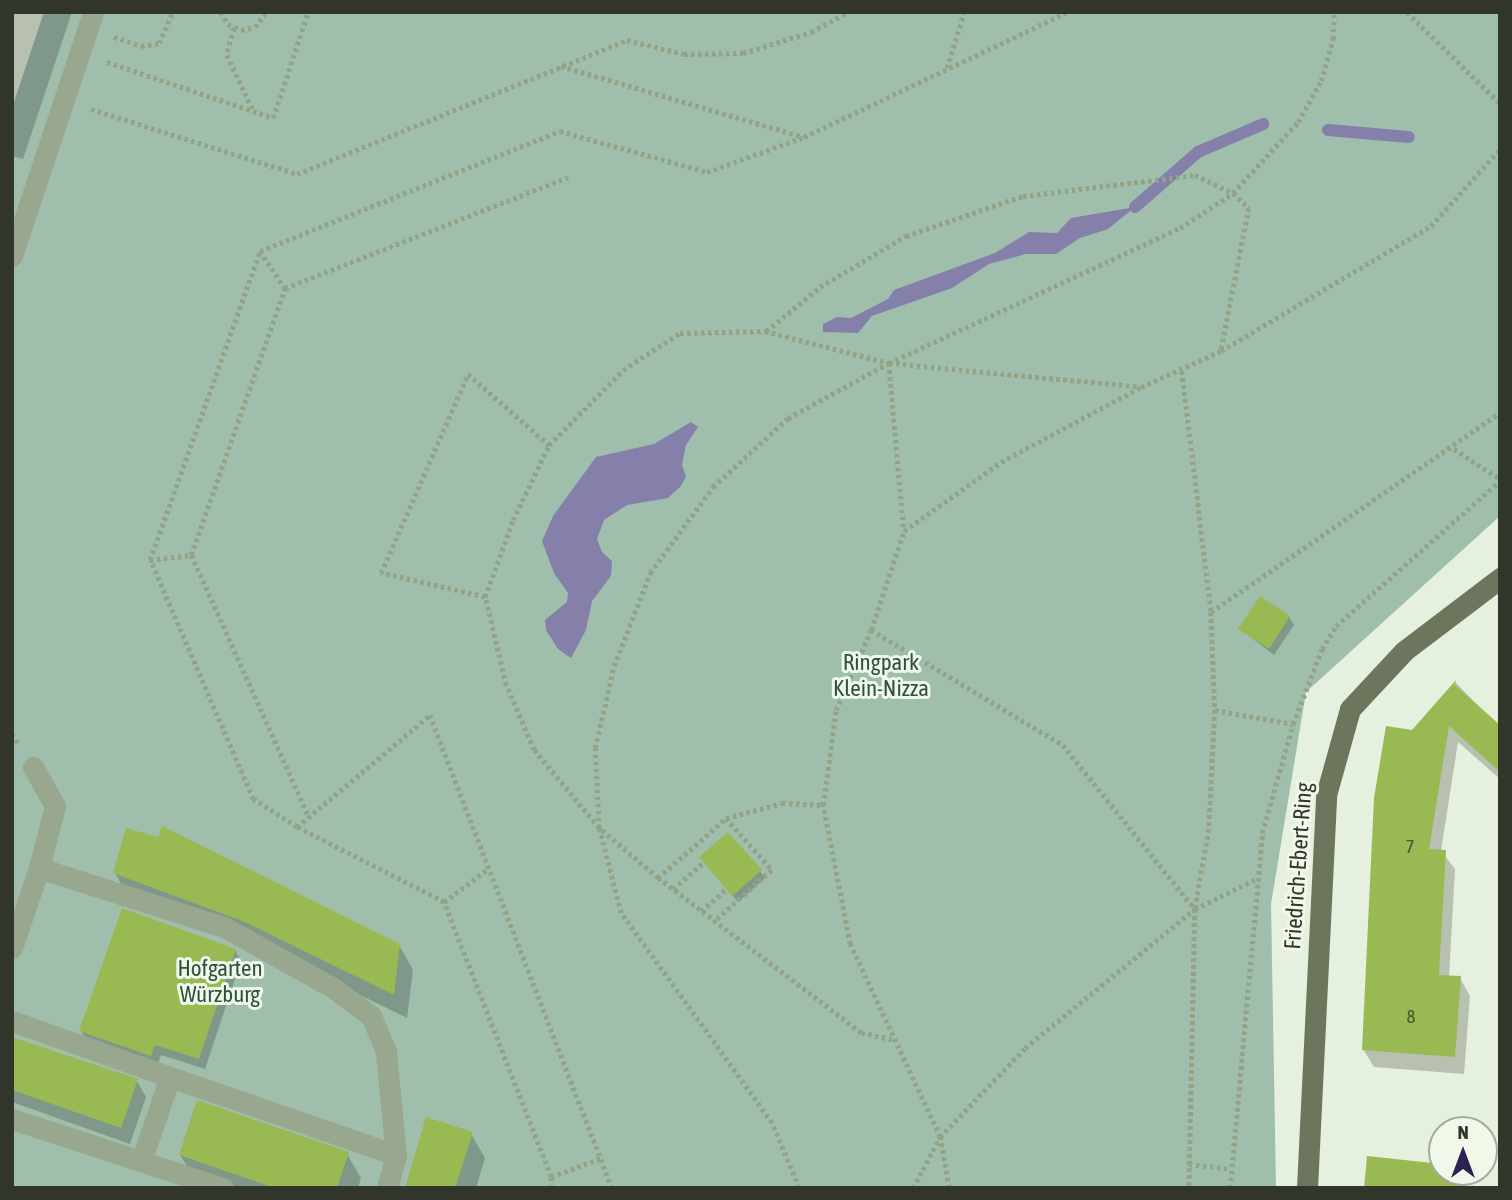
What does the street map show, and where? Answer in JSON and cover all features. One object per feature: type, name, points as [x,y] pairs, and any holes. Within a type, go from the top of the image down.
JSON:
[{"type":"main road","name":"Friedrich-Ebert-Ring","points":[[1307,1188],[1326,795],[1350,709],[1404,651],[1500,578]]},
{"type":"lane","points":[[12,256],[90,20]]},
{"type":"lane","points":[[12,948],[39,868],[55,806],[33,768]]},
{"type":"lane","points":[[39,868],[224,926],[332,986],[371,1016],[386,1052],[396,1155],[387,1188]]},
{"type":"lane","points":[[12,1021],[396,1155]]},
{"type":"lane","points":[[141,1161],[170,1077]]},
{"type":"lane","points":[[12,1119],[223,1188]]},
{"type":"path","points":[[90,20],[141,46],[159,43],[173,12]]},
{"type":"path","points":[[221,12],[234,28]]},
{"type":"path","points":[[234,28],[255,27],[266,12]]},
{"type":"path","points":[[79,53],[273,118],[308,12]]},
{"type":"path","points":[[64,100],[297,174],[627,40],[684,54],[743,53],[811,32],[848,12]]},
{"type":"path","points":[[946,69],[964,12]]},
{"type":"path","points":[[551,1188],[551,1177],[444,902],[297,827],[253,799],[150,560],[260,251],[560,131],[707,172],[804,137],[1067,12]]},
{"type":"path","points":[[799,1188],[772,1123],[621,913],[600,828],[594,748],[614,666],[650,573],[713,487],[788,418],[889,363],[1180,228],[1233,193],[1298,122],[1321,81],[1333,39],[1334,12]]},
{"type":"path","points":[[1407,12],[1500,103]]},
{"type":"path","points":[[234,28],[227,55],[253,110]]},
{"type":"path","points":[[560,65],[804,137]]},
{"type":"path","points":[[904,531],[1001,461],[1141,387],[1182,371],[1221,351],[1432,226],[1500,149]]},
{"type":"path","points":[[765,331],[820,286],[906,236],[1023,196],[1142,179],[1195,175],[1233,193],[1250,208],[1221,351]]},
{"type":"path","points":[[307,814],[191,555],[285,288],[568,177]]},
{"type":"path","points":[[260,251],[285,288]]},
{"type":"path","points":[[892,1040],[861,1032],[658,878],[600,828],[534,750],[506,685],[485,597],[513,520],[549,445],[623,370],[680,333],[765,331],[889,363],[1141,387]]},
{"type":"path","points":[[889,363],[904,531],[871,630],[836,710],[823,804],[850,944],[892,1040],[940,1137],[949,1188]]},
{"type":"path","points":[[1182,371],[1211,612],[1215,710],[1209,829],[1195,909],[1189,1188]]},
{"type":"path","points":[[485,597],[381,573],[468,374],[549,445]]},
{"type":"path","points":[[1211,612],[1293,552],[1454,449],[1500,413]]},
{"type":"path","points":[[1230,1188],[1262,833],[1293,724],[1322,649],[1336,626],[1500,480],[1454,449]]},
{"type":"path","points":[[150,560],[191,555]]},
{"type":"path","points":[[871,630],[1063,745],[1195,909]]},
{"type":"path","points":[[1215,710],[1293,724]]},
{"type":"path","points":[[297,827],[307,814],[430,715],[612,1188]]},
{"type":"path","points":[[658,878],[726,818],[782,803],[823,804]]},
{"type":"path","points":[[714,922],[772,870],[726,818]]},
{"type":"path","points":[[673,890],[703,863]]},
{"type":"path","points":[[444,902],[489,868]]},
{"type":"path","points":[[913,1188],[940,1137],[1025,1048],[1195,909],[1256,879]]},
{"type":"path","points":[[701,911],[726,889]]},
{"type":"path","points":[[551,1177],[601,1158]]},
{"type":"path","points":[[1189,1164],[1231,1169]]},
{"type":"green space","name":"Ringpark Klein-Nizza","points":[[44,12],[1500,12],[1500,516],[1306,692],[1271,904],[1276,1188],[12,1188],[12,108]]},
{"type":"shaded area","points":[[1135,207],[1108,229],[1080,238],[1056,254],[1026,254],[989,264],[952,288],[872,316],[858,333],[823,332],[823,324],[837,317],[851,318],[888,299],[894,290],[995,253],[1029,232],[1057,233],[1071,218]]},
{"type":"shaded area","points":[[691,422],[698,427],[686,445],[682,465],[686,476],[681,486],[668,498],[627,505],[604,520],[597,539],[602,552],[612,561],[611,576],[592,601],[586,630],[571,658],[558,649],[546,630],[545,620],[567,602],[568,593],[554,573],[542,541],[553,516],[596,457],[654,444]]},
{"type":"building","points":[[1260,596],[1290,616],[1269,649],[1238,629]]},
{"type":"building","points":[[1456,680],[1455,685],[1500,725],[1500,772],[1449,726],[1429,849],[1446,850],[1439,975],[1461,976],[1455,1057],[1362,1050],[1374,798],[1386,726],[1412,730]]},
{"type":"building","points":[[162,826],[400,944],[394,995],[245,922],[113,873],[126,828],[158,837]]},
{"type":"building","points":[[728,832],[762,870],[732,896],[699,857]]},
{"type":"building","points":[[122,908],[236,949],[199,1059],[155,1045],[151,1056],[79,1031]]},
{"type":"building","points":[[12,1037],[138,1079],[121,1128],[12,1090]]},
{"type":"building","points":[[197,1100],[349,1152],[337,1188],[275,1188],[179,1155]]},
{"type":"building","points":[[426,1117],[473,1132],[455,1188],[405,1188]]},
{"type":"building","points":[[1367,1156],[1428,1163],[1428,1186],[1465,1186],[1465,1188],[1364,1188]]},
{"type":"waterway","points":[[1135,207],[1198,152],[1263,124]]},
{"type":"waterway","points":[[1328,130],[1409,137]]},
{"type":"park label","name":"Hofgarten Würzburg","points":[[220,981]]}]
